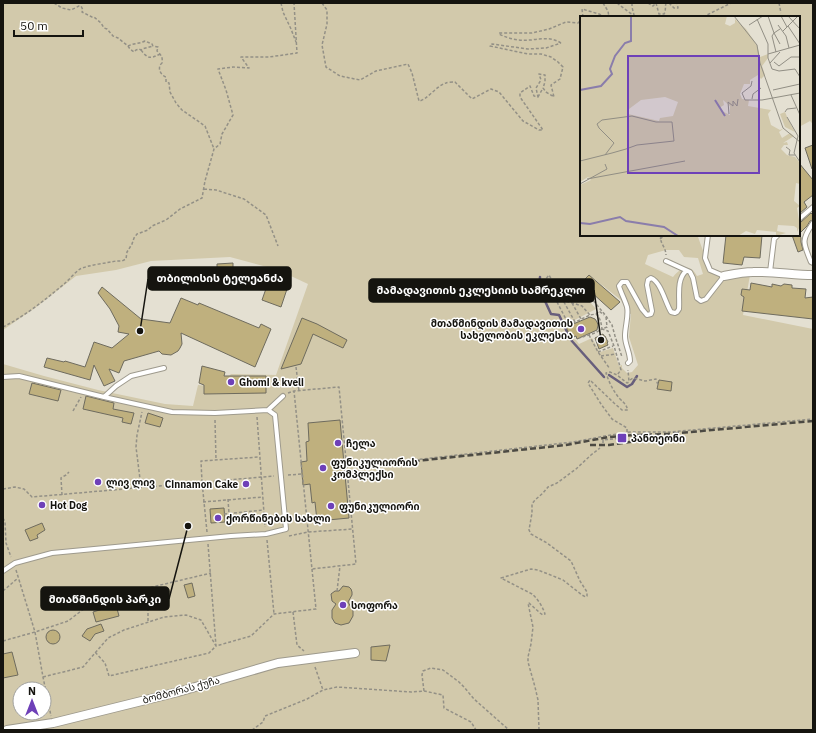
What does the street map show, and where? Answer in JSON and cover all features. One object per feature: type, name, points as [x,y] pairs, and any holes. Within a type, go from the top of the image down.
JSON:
[{"type":"street","points":[[724,276],[742,272],[813,275]]},
{"type":"street","name":"ბომბორას ქუჩა","points":[[7,730],[53,723],[178,692],[278,663],[355,653]]},
{"type":"lane","points":[[800,218],[813,207]]},
{"type":"lane","points":[[813,223],[806,232],[804,242],[811,262],[813,263]]},
{"type":"lane","points":[[666,261],[690,272],[693,278],[697,298],[701,301],[706,299],[724,276],[710,270],[705,258],[708,236]]},
{"type":"lane","points":[[770,272],[774,238],[777,236]]},
{"type":"lane","points":[[628,363],[630,361],[630,356],[626,346],[625,336],[627,308],[619,286],[622,282],[627,282],[642,309],[647,315],[651,314],[652,311],[647,285],[648,280],[651,278],[660,286],[671,312],[675,313],[679,309],[681,278],[686,271]]},
{"type":"lane","points":[[104,397],[116,386],[131,376],[164,368]]},
{"type":"lane","points":[[3,377],[20,376],[172,412],[214,413],[268,410],[274,415],[286,529],[266,534],[52,553],[15,563],[3,571]]},
{"type":"lane","points":[[268,410],[283,396]]},
{"type":"path","points":[[54,3],[62,8],[71,10],[81,6],[83,10],[82,12],[94,17],[113,36],[118,38],[134,52],[139,49],[146,49],[153,46]]},
{"type":"path","points":[[281,3],[283,12],[297,46]]},
{"type":"path","points":[[3,327],[38,305],[79,270],[126,259],[127,252],[137,234],[148,230],[152,226],[166,220],[180,209],[202,198],[214,149],[220,144],[222,134],[233,114],[218,68],[249,68],[241,57],[269,57],[297,53],[294,3]]},
{"type":"path","points":[[322,3],[327,10],[328,24],[322,45],[326,67],[340,76],[360,80],[376,71],[408,64],[419,100],[423,100],[445,83],[455,82],[472,99],[491,89],[499,92],[523,121],[539,130],[543,130],[520,97],[520,93],[530,86],[534,96],[538,97]]},
{"type":"path","points":[[602,3],[608,11],[609,16]]},
{"type":"path","points":[[616,3],[630,13],[634,14],[632,3]]},
{"type":"path","points":[[648,3],[653,6],[656,3],[659,14],[664,14],[666,12],[665,6],[668,3],[674,8],[678,8],[677,3]]},
{"type":"path","points":[[705,16],[731,3]]},
{"type":"path","points":[[779,3],[781,13]]},
{"type":"path","points":[[583,16],[582,9],[604,16]]},
{"type":"path","points":[[543,88],[554,97],[551,85],[560,79],[563,67],[558,62],[551,57],[541,54],[528,54],[490,46],[492,44],[528,48],[546,48],[561,43],[552,39],[540,38],[531,40],[507,38],[499,33],[532,33],[550,29],[566,22],[578,23],[580,21]]},
{"type":"path","points":[[128,46],[145,41],[158,47],[157,51],[163,59],[159,67],[160,73],[162,76],[166,77],[166,82],[169,83],[169,89],[176,103],[182,110],[205,126],[214,149]]},
{"type":"path","points":[[141,50],[146,57],[149,58],[160,54]]},
{"type":"path","points":[[539,74],[545,75],[545,82],[538,97],[536,88],[541,80],[539,74]]},
{"type":"path","points":[[204,189],[216,190],[244,199],[266,215],[278,246]]},
{"type":"path","points":[[661,236],[661,243],[666,250],[666,261]]},
{"type":"path","points":[[660,239],[664,236]]},
{"type":"path","points":[[575,322],[549,275],[545,280],[569,325],[590,315],[596,314],[599,311],[606,316],[607,327],[595,334],[579,338]]},
{"type":"path","points":[[587,293],[612,325],[624,361],[628,363]]},
{"type":"path","points":[[557,302],[563,300],[582,306],[590,315]]},
{"type":"path","points":[[572,303],[581,319]]},
{"type":"path","points":[[596,314],[599,317],[602,329]]},
{"type":"path","points":[[602,329],[608,331],[614,346],[621,370],[617,375]]},
{"type":"path","points":[[589,335],[598,352],[610,369]]},
{"type":"path","points":[[598,352],[614,346]]},
{"type":"path","points":[[601,356],[616,354]]},
{"type":"path","points":[[296,367],[299,391]]},
{"type":"path","points":[[627,432],[626,428],[612,420],[588,383],[590,380],[622,410],[628,410],[625,403],[611,387],[606,372],[617,375],[627,383],[633,378],[645,381],[656,379],[658,386]]},
{"type":"path","points":[[629,372],[629,380]]},
{"type":"path","points":[[283,396],[294,391],[339,387],[356,564],[312,569]]},
{"type":"path","points":[[96,652],[105,663],[108,676],[209,653],[216,646],[252,636],[274,614],[316,609],[294,391]]},
{"type":"path","points":[[73,411],[84,392]]},
{"type":"path","points":[[141,488],[136,447],[143,406]]},
{"type":"path","points":[[257,410],[261,477],[274,614]]},
{"type":"path","points":[[360,466],[573,442],[630,432],[670,432],[813,419]]},
{"type":"path","points":[[216,427],[216,460]]},
{"type":"path","points":[[603,442],[603,440],[622,438]]},
{"type":"path","points":[[540,730],[538,700],[528,662],[533,626],[528,603],[543,615],[545,614],[535,596],[501,578],[531,569],[538,570],[563,580],[582,595],[587,596],[587,592],[571,561],[547,543],[531,534],[529,530],[532,504],[535,500],[548,487],[557,483],[576,469],[590,455],[600,448]]},
{"type":"path","points":[[216,646],[201,461],[260,457]]},
{"type":"path","points":[[62,495],[61,478],[69,472]]},
{"type":"path","points":[[288,475],[302,474]]},
{"type":"path","points":[[3,489],[15,487],[24,489],[32,497],[267,477]]},
{"type":"path","points":[[204,502],[263,497]]},
{"type":"path","points":[[228,499],[231,536]]},
{"type":"path","points":[[224,514],[264,510]]},
{"type":"path","points":[[3,518],[6,542],[10,557]]},
{"type":"path","points":[[304,533],[353,528]]},
{"type":"path","points":[[337,591],[340,566]]},
{"type":"path","points":[[3,641],[68,621],[102,595],[148,588],[210,573]]},
{"type":"path","points":[[3,592],[18,578],[35,632],[53,723]]},
{"type":"path","points":[[148,588],[148,622]]},
{"type":"path","points":[[293,612],[297,645]]},
{"type":"path","points":[[43,677],[83,667],[108,638],[124,630],[164,617],[186,615],[201,620],[216,646]]},
{"type":"path","points":[[424,691],[423,671],[429,669],[443,670],[462,685],[474,699],[509,730]]},
{"type":"path","points":[[316,672],[322,690]]},
{"type":"path","points":[[252,730],[263,722],[265,716],[307,699],[322,690],[337,687],[411,692],[424,691],[443,696],[444,708],[471,722],[476,730]]},
{"type":"shaded area","points":[[3,3],[813,3],[813,124],[810,121],[800,126],[800,16],[580,16],[580,236],[699,236],[698,237],[710,270],[724,276],[750,275],[743,315],[813,329],[813,730],[3,730],[3,364],[98,390],[165,404],[193,406],[198,385],[218,387],[231,374],[276,375],[308,284],[278,270],[230,257],[151,261],[116,270],[76,276],[35,308],[3,330]],"holes":[[[666,250],[679,250],[684,257],[698,258],[703,274],[697,276],[691,269],[685,268],[673,277],[645,264],[648,255]],[[589,275],[621,300],[625,307],[625,314],[631,314],[629,337],[638,365],[632,372],[627,373],[622,368],[622,365],[619,366],[613,348],[600,352],[592,338],[579,344],[576,340],[571,338],[565,325],[596,309],[583,294],[586,287],[581,282]]]},
{"type":"building","points":[[813,145],[813,168],[812,169],[805,148]]},
{"type":"building","points":[[800,164],[813,180],[813,195],[804,202],[807,207],[800,213]]},
{"type":"building","points":[[811,213],[813,215],[813,220],[810,221],[800,233],[801,222]]},
{"type":"building","points":[[800,235],[803,250],[798,252],[792,236]]},
{"type":"building","points":[[726,236],[762,236],[760,258],[744,257],[742,265],[723,263]]},
{"type":"building","points":[[233,263],[233,277],[217,278],[217,264]]},
{"type":"building","points":[[589,275],[620,302],[611,310],[581,283]]},
{"type":"building","points":[[268,283],[287,289],[281,307],[262,300]]},
{"type":"building","points":[[751,283],[772,287],[772,284],[781,286],[784,284],[792,285],[792,288],[806,289],[805,298],[813,297],[813,319],[742,311],[744,297],[741,295],[742,289],[750,290]]},
{"type":"building","points":[[102,287],[141,319],[170,323],[181,298],[198,305],[199,303],[259,328],[261,324],[271,329],[255,367],[181,333],[182,344],[178,351],[171,355],[162,354],[159,351],[124,361],[119,373],[109,369],[115,381],[104,386],[94,365],[90,380],[44,367],[47,358],[65,361],[85,367],[94,342],[112,348],[129,334],[118,332],[119,326],[110,309],[98,293]]},
{"type":"building","name":"მთაწმინდის მამადავითის სახელობის ეკლესია","points":[[590,317],[595,319],[597,322],[597,330],[577,339],[576,336],[571,338],[566,327]]},
{"type":"building","points":[[302,318],[347,340],[343,348],[313,334],[301,364],[281,369]]},
{"type":"building","points":[[603,334],[608,342],[608,345],[599,349],[595,338]]},
{"type":"building","points":[[202,366],[225,372],[224,376],[266,376],[266,393],[204,394],[204,385],[199,383]]},
{"type":"building","points":[[659,380],[672,382],[671,391],[657,389]]},
{"type":"building","points":[[32,383],[61,390],[58,401],[29,394]]},
{"type":"building","points":[[86,396],[114,403],[113,409],[134,413],[131,424],[122,422],[123,418],[83,409]]},
{"type":"building","points":[[148,413],[163,418],[160,427],[145,423]]},
{"type":"building","name":"ფუნიკულიორის კომპლექსი","points":[[340,420],[349,518],[317,521],[315,502],[312,503],[310,484],[303,485],[301,462],[307,461],[306,442],[309,441],[308,423]]},
{"type":"building","name":"ქორწინების სახლი","points":[[224,508],[225,522],[211,523],[210,509]]},
{"type":"building","points":[[42,523],[45,530],[37,535],[38,538],[30,541],[25,530]]},
{"type":"building","points":[[192,583],[195,596],[188,598],[184,585]]},
{"type":"building","name":"სოფორა","points":[[343,586],[349,587],[352,592],[348,602],[353,611],[353,616],[349,623],[341,625],[335,623],[332,618],[332,610],[336,604],[332,601],[331,594],[335,591],[339,591]]},
{"type":"building","points":[[116,605],[119,616],[96,622],[93,612]]},
{"type":"building","points":[[101,624],[104,631],[95,634],[90,641],[82,636],[87,629]]},
{"type":"building","points":[[53,630],[58,632],[60,637],[58,642],[53,644],[48,642],[46,637],[48,632]]},
{"type":"building","points":[[390,645],[386,661],[371,660],[371,647]]},
{"type":"building","points":[[12,652],[18,675],[3,678],[3,654]]},
{"type":"waterway","points":[[540,277],[539,288],[551,314],[559,315],[571,340],[604,377]]},
{"type":"waterway","points":[[609,375],[627,387],[632,384],[637,376]]},
{"type":"railway","points":[[360,467],[566,445],[609,437],[668,434],[813,421]]},
{"type":"railway","points":[[590,445],[609,445],[651,439]]},
{"type":"place","name":"მთაწმინდის მამადავითის სახელობის ეკლესია","points":[[581,329]]},
{"type":"place","name":"თბილისის ტელეანძა","points":[[140,331]]},
{"type":"place","name":"მამადავითის ეკლესიის სამრეკლო","points":[[601,340]]},
{"type":"place","name":"Ghomi & kveli","points":[[231,382]]},
{"type":"place","name":"პანთეონი","points":[[622,438]]},
{"type":"place","name":"ჩელა","points":[[338,443]]},
{"type":"place","name":"ფუნიკულიორის კომპლექსი","points":[[323,468]]},
{"type":"place","name":"ლივ ლივ","points":[[98,482]]},
{"type":"place","name":"Cinnamon Cake","points":[[246,484]]},
{"type":"place","name":"Hot Dog","points":[[42,505]]},
{"type":"place","name":"ფუნიკულიორი","points":[[331,506]]},
{"type":"place","name":"ქორწინების სახლი","points":[[218,518]]},
{"type":"place","name":"მთაწმინდის პარკი","points":[[188,526]]},
{"type":"place","name":"სოფორა","points":[[343,605]]}]
